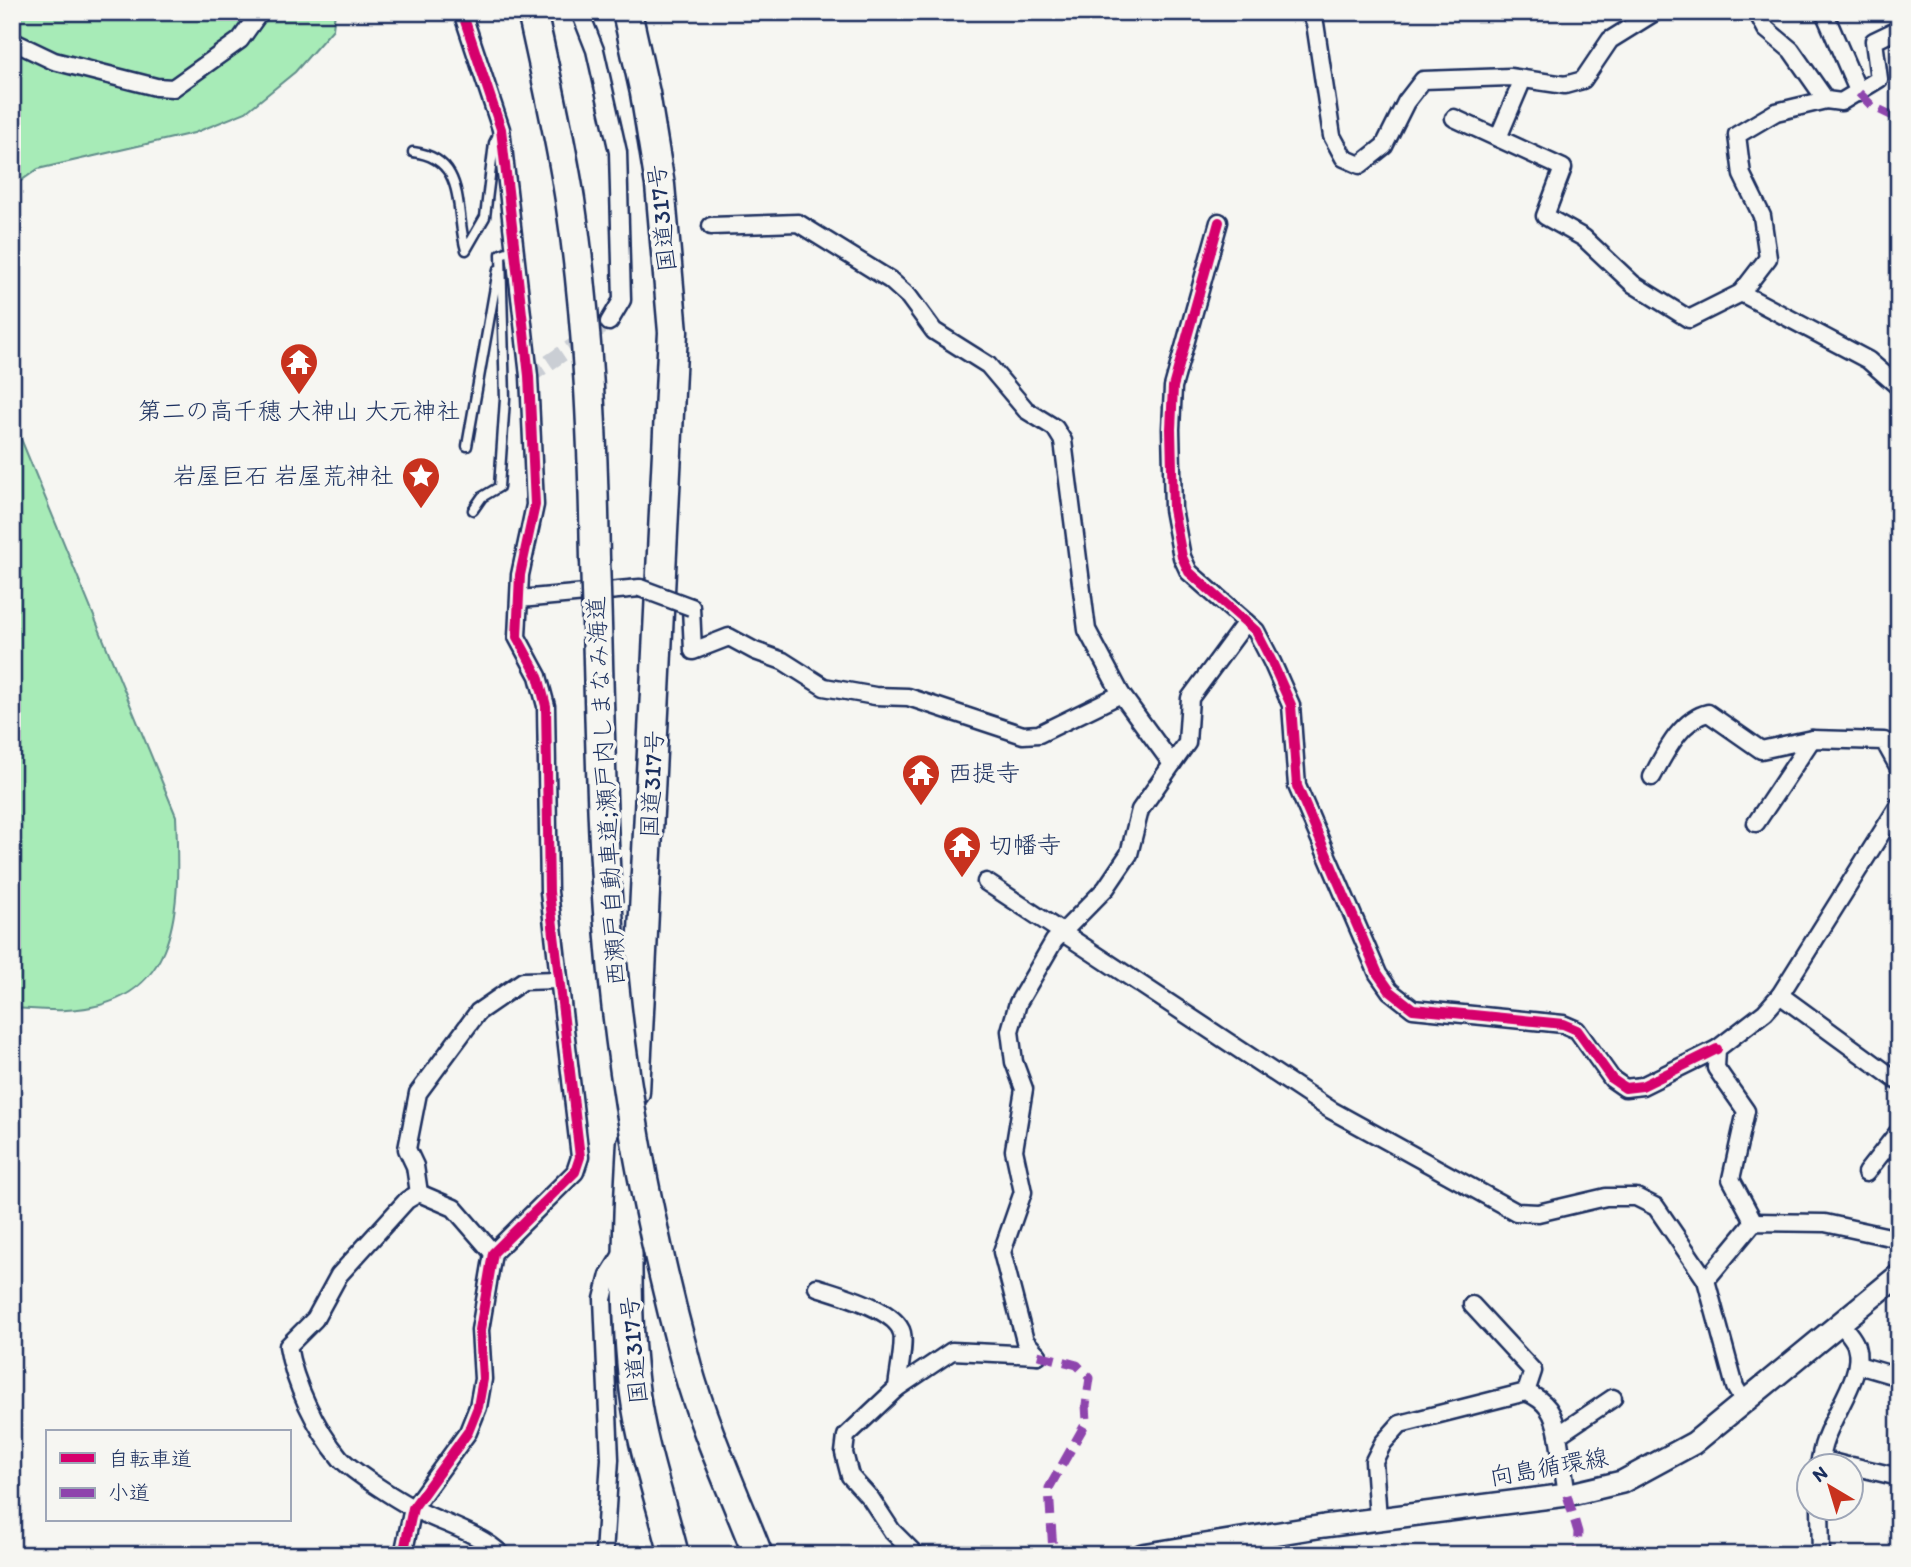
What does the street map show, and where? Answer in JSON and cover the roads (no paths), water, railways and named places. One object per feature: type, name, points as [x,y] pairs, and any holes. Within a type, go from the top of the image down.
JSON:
[{"type":"highway","name":"西瀬戸自動車道;瀬戸内しまなみ海道","points":[[532,12],[569,200],[581,292],[589,387],[606,871],[614,983],[630,1101],[660,1261],[688,1370],[758,1555]]},
{"type":"highway","name":"国道317号","points":[[627,12],[645,93],[660,185],[673,332],[649,845],[628,1201],[629,1328],[635,1395],[674,1555]]},
{"type":"main road","name":"向島循環線","points":[[1142,1555],[1378,1519],[1567,1495],[1622,1482],[1694,1443],[1899,1275]]},
{"type":"street","points":[[12,41],[54,61],[156,87],[173,88],[240,40],[260,12]]},
{"type":"street","points":[[403,1555],[413,1508],[468,1432],[478,1407],[483,1379],[480,1330],[493,1252],[575,1172],[580,1157],[550,892],[545,706],[538,676],[517,637],[520,575],[535,505],[529,376],[508,251],[501,129],[462,12]]},
{"type":"street","points":[[580,12],[595,50],[618,152],[622,300],[609,322]]},
{"type":"street","points":[[1308,12],[1315,23],[1332,136],[1345,158],[1360,165],[1384,146],[1406,102],[1423,80],[1523,79],[1565,85],[1583,80],[1610,40],[1655,12]]},
{"type":"street","points":[[1757,12],[1766,29],[1791,50],[1826,100]]},
{"type":"street","points":[[1824,12],[1859,93]]},
{"type":"street","points":[[1454,118],[1563,168],[1545,216],[1584,238],[1633,285],[1689,319],[1741,293],[1769,258],[1762,216],[1742,175],[1737,135],[1776,112],[1826,100],[1841,102],[1859,93],[1879,79],[1874,41],[1899,29]]},
{"type":"street","points":[[1498,138],[1523,79]]},
{"type":"street","points":[[1219,222],[1173,387],[1173,509],[1182,557],[1189,572],[1256,631],[1291,705],[1297,786],[1378,974],[1390,990],[1413,1009],[1563,1024],[1577,1030],[1612,1079],[1625,1088],[1642,1086],[1717,1049],[1765,1012],[1780,995],[1899,805]]},
{"type":"street","points":[[711,226],[798,223],[890,280],[909,298],[934,331],[988,365],[1026,410],[1055,428],[1063,441],[1087,630],[1121,694],[1172,764]]},
{"type":"street","points":[[1741,293],[1868,360],[1899,387]]},
{"type":"street","points":[[520,598],[640,588],[691,607],[692,651],[729,637],[755,651],[783,661],[824,687],[875,696],[908,697],[1023,735],[1039,734],[1121,694]]},
{"type":"street","points":[[916,1555],[892,1531],[871,1499],[849,1476],[844,1453],[846,1436],[897,1388],[952,1351],[1038,1355],[1025,1341],[1002,1252],[1023,1192],[1014,1150],[1024,1089],[1013,1062],[1010,1031],[1018,1003],[1054,941],[1107,888],[1129,854],[1140,810],[1187,743],[1190,698],[1246,622]]},
{"type":"street","points":[[1652,776],[1669,746],[1696,716],[1708,713],[1762,750],[1812,739],[1884,741],[1899,768]]},
{"type":"street","points":[[1756,823],[1812,739]]},
{"type":"street","points":[[986,882],[1331,1110],[1516,1212],[1538,1213],[1606,1197],[1636,1197],[1656,1207],[1706,1280],[1735,1387],[1744,1402]]},
{"type":"street","points":[[419,1193],[415,1166],[407,1149],[418,1093],[478,1012],[523,981],[558,980]]},
{"type":"street","points":[[1780,995],[1899,1082]]},
{"type":"street","points":[[1717,1049],[1716,1068],[1746,1111],[1731,1179],[1754,1222]]},
{"type":"street","points":[[1866,1173],[1899,1131]]},
{"type":"street","points":[[419,1193],[454,1208],[493,1252]]},
{"type":"street","points":[[419,1193],[407,1200],[339,1275],[315,1319],[288,1346],[291,1367],[307,1401],[342,1459],[413,1508],[491,1545],[502,1555]]},
{"type":"street","points":[[1706,1280],[1754,1222]]},
{"type":"street","points":[[1754,1222],[1825,1223],[1899,1239]]},
{"type":"street","points":[[604,1555],[610,1459],[603,1299],[609,1275],[629,1245]]},
{"type":"street","points":[[817,1287],[876,1308],[894,1319],[902,1333],[897,1388]]},
{"type":"street","points":[[1472,1305],[1533,1371],[1526,1392]]},
{"type":"street","points":[[1821,1452],[1821,1445],[1858,1365],[1856,1345],[1841,1323]]},
{"type":"street","points":[[1858,1365],[1899,1377]]},
{"type":"street","points":[[1378,1519],[1374,1461],[1383,1443],[1400,1424],[1526,1392],[1543,1399],[1554,1417],[1567,1495]]},
{"type":"street","points":[[1558,1435],[1613,1398]]},
{"type":"street","points":[[1866,1470],[1899,1477]]},
{"type":"street","points":[[1821,1522],[1821,1555]]},
{"type":"lane","points":[[413,152],[431,154],[449,169],[457,189],[466,250],[485,217],[494,144],[501,129]]},
{"type":"lane","points":[[467,446],[508,251]]},
{"type":"lane","points":[[473,510],[482,497],[499,487],[505,399],[508,251]]},
{"type":"tunnel","points":[[529,376],[609,322]]},
{"type":"place","name":"第二の高千穂 大神山 大元神社","points":[[299,396]]},
{"type":"place","name":"岩屋巨石 岩屋荒神社","points":[[421,510]]},
{"type":"place","name":"西提寺","points":[[921,807]]},
{"type":"place","name":"切幡寺","points":[[962,879]]}]
